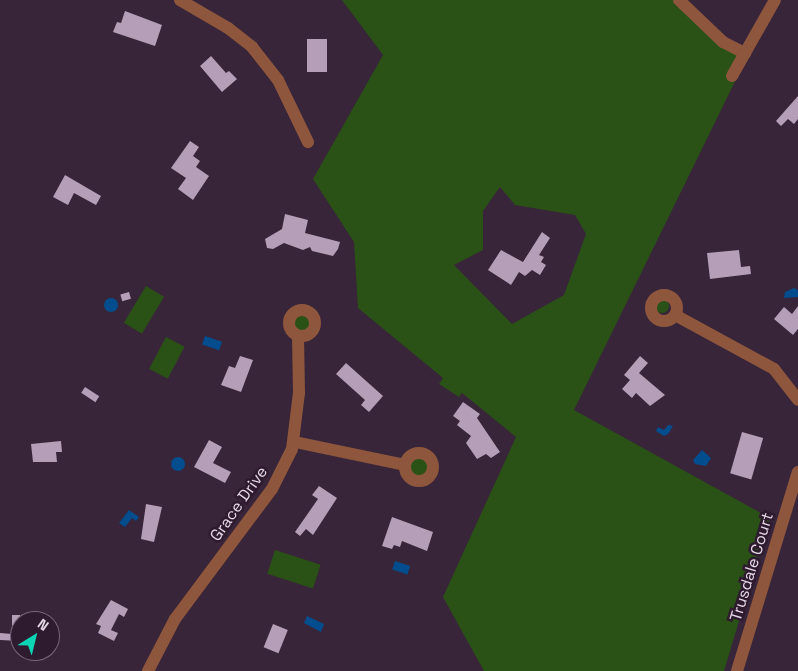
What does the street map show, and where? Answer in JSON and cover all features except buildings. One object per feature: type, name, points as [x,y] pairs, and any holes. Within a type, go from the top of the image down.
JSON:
[{"type":"street","points":[[180,0],[228,28],[252,47],[278,80],[308,142]]},
{"type":"street","points":[[679,0],[723,42],[745,53]]},
{"type":"street","points":[[732,76],[775,0]]},
{"type":"street","points":[[675,315],[774,369],[798,400]]},
{"type":"street","name":"Grace Drive","points":[[148,671],[175,619],[272,489],[295,442],[298,336]]},
{"type":"street","points":[[295,442],[405,465]]},
{"type":"street","name":"Trusdale Court","points":[[737,671],[798,472]]},
{"type":"green space","points":[[342,0],[679,0],[747,57],[574,410],[770,518],[724,671],[484,671],[443,597],[516,437],[462,393],[459,397],[439,384],[443,378],[358,308],[354,242],[313,179],[383,55]],"holes":[[[500,187],[515,205],[575,215],[586,234],[564,295],[512,324],[454,265],[483,250],[483,211]]]},
{"type":"green space","points":[[146,286],[164,297],[142,334],[124,323]]},
{"type":"green space","points":[[662,299],[667,301],[669,306],[667,311],[662,313],[657,311],[655,306],[657,301]]},
{"type":"green space","points":[[302,312],[309,315],[312,322],[309,329],[302,332],[295,329],[292,322],[295,315]]},
{"type":"green space","points":[[166,337],[185,347],[168,379],[149,369]]},
{"type":"green space","points":[[418,456],[426,459],[429,467],[426,475],[418,478],[410,475],[407,467],[410,459]]},
{"type":"green space","points":[[275,550],[321,565],[313,589],[267,574]]},
{"type":"water","points":[[794,288],[798,290],[798,297],[784,298],[785,292]]},
{"type":"water","points":[[108,298],[114,298],[118,305],[114,312],[108,312],[104,308],[104,302]]},
{"type":"water","points":[[205,336],[222,342],[219,350],[202,345]]},
{"type":"water","points":[[668,425],[673,426],[668,434],[664,436],[656,431],[658,427],[664,430]]},
{"type":"water","points":[[702,450],[711,458],[706,466],[695,464],[693,460]]},
{"type":"water","points":[[175,457],[181,457],[185,464],[181,471],[175,471],[171,467],[171,461]]},
{"type":"water","points":[[129,510],[139,517],[136,521],[132,518],[125,527],[119,523]]},
{"type":"water","points":[[395,561],[410,566],[407,575],[392,570]]},
{"type":"water","points":[[307,616],[324,624],[321,632],[304,623]]}]
